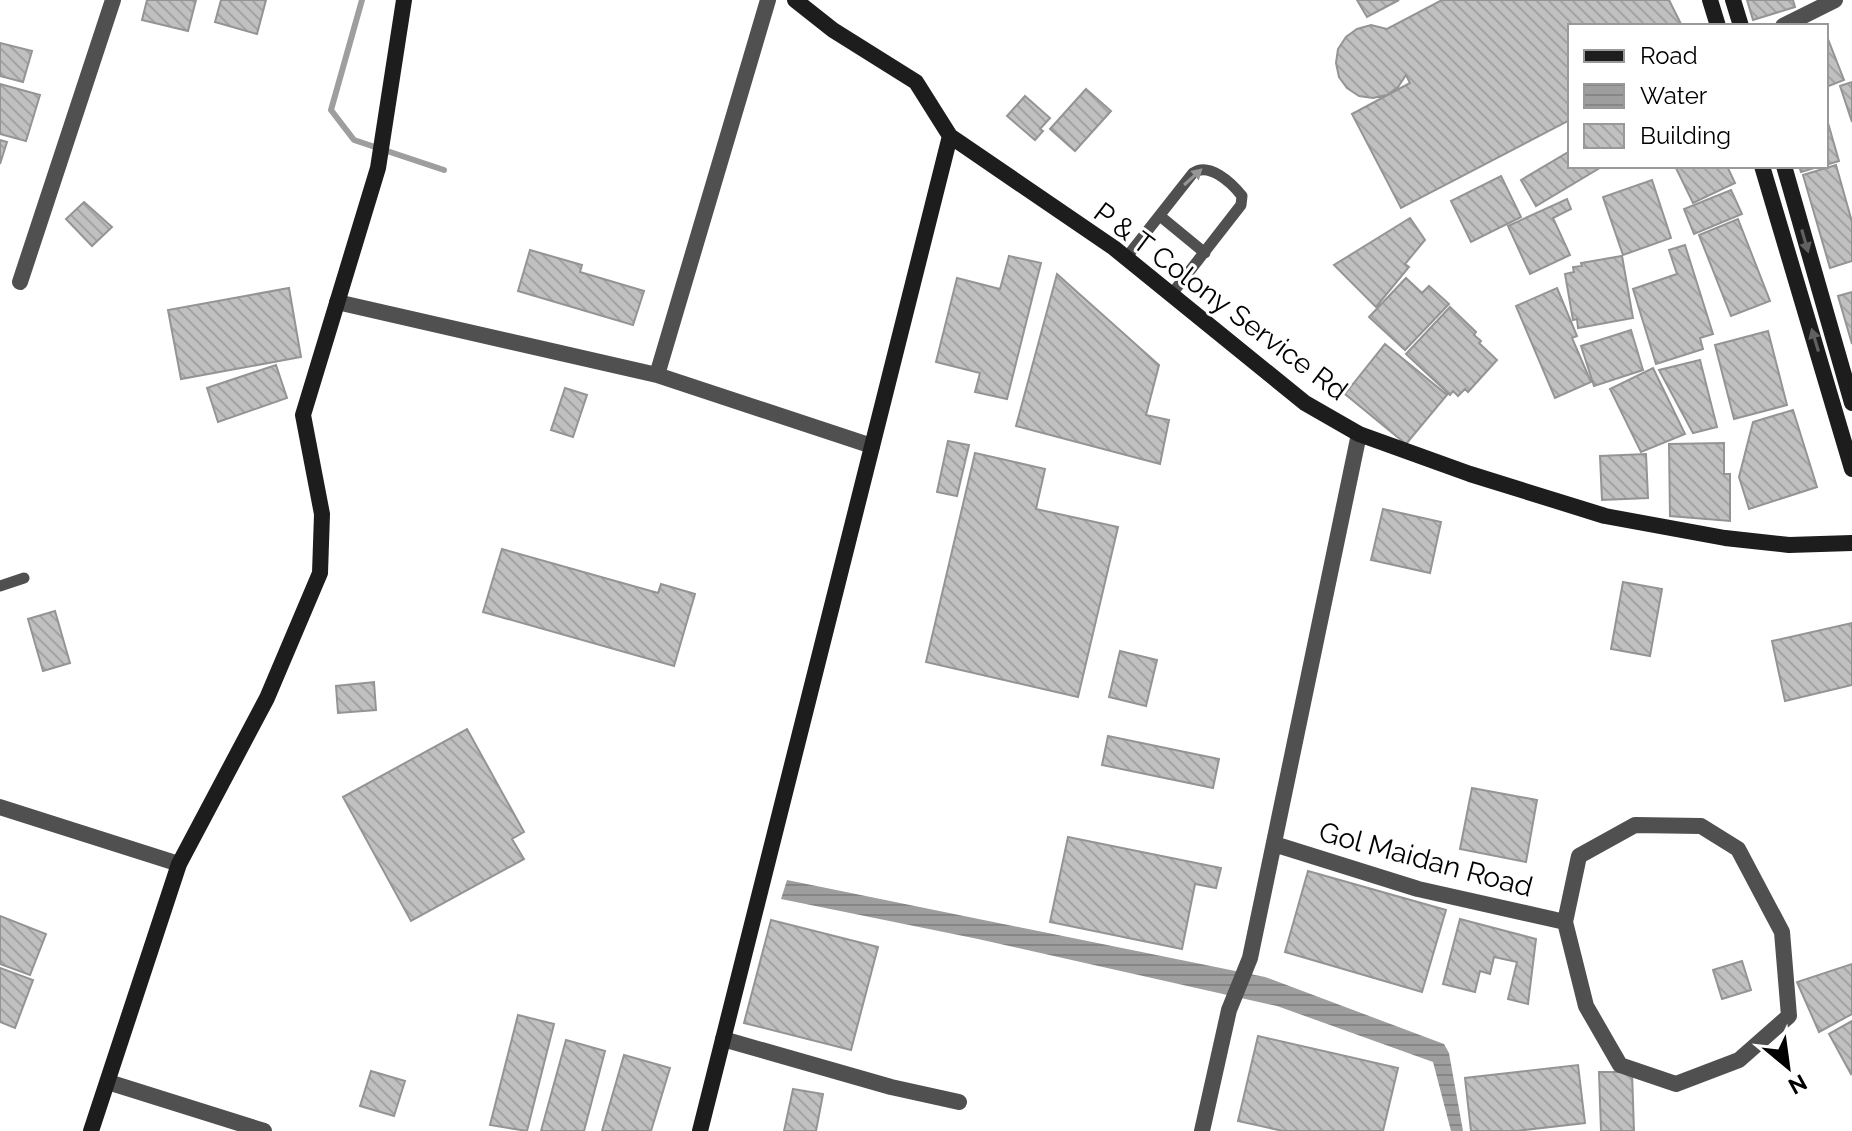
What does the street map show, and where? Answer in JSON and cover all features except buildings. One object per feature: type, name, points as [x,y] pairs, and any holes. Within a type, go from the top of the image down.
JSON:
[{"type":"street","points":[[20,282],[113,0]]},
{"type":"street","points":[[91,1131],[179,864],[267,698],[320,573],[322,514],[303,415],[380,159],[404,0]]},
{"type":"street","points":[[657,375],[768,0]]},
{"type":"street","points":[[700,1131],[950,136],[916,82],[833,30],[795,0]]},
{"type":"street","points":[[1710,0],[1717,24]]},
{"type":"street","points":[[1733,0],[1740,24]]},
{"type":"street","points":[[1787,24],[1835,0]]},
{"type":"street","name":"P & T Colony Service Rd","points":[[950,136],[1126,258],[1305,403],[1359,434],[1470,474],[1605,516],[1725,538],[1789,545],[1852,543]]},
{"type":"street","points":[[1763,168],[1852,469]]},
{"type":"street","points":[[1769,185],[1786,172],[1852,403]]},
{"type":"street","points":[[337,302],[657,375],[872,446]]},
{"type":"street","points":[[1824,371],[1841,366]]},
{"type":"street","points":[[1202,1131],[1229,1010],[1250,958],[1359,434]]},
{"type":"street","points":[[0,807],[179,864]]},
{"type":"street","name":"Gol Maidan Road","points":[[1635,825],[1701,826],[1738,849],[1782,932],[1789,1016],[1739,1060],[1676,1084],[1620,1065],[1586,1006],[1565,922],[1579,856],[1635,825]]},
{"type":"street","name":"Gol Maidan Road","points":[[1274,844],[1418,889],[1565,922]]},
{"type":"street","points":[[723,1039],[891,1087],[959,1102]]},
{"type":"street","points":[[108,1082],[264,1131]]},
{"type":"lane","points":[[1126,258],[1200,168],[1207,168],[1236,189],[1242,196],[1241,205],[1171,295]]},
{"type":"lane","points":[[1160,216],[1205,253]]},
{"type":"lane","points":[[0,586],[24,578]]},
{"type":"water","points":[[787,880],[1265,977],[1444,1044],[1449,1053],[1463,1131],[1451,1131],[1433,1062],[1277,1006],[978,939],[781,899]]},
{"type":"waterway","points":[[362,0],[331,110],[354,140],[444,170]]}]
